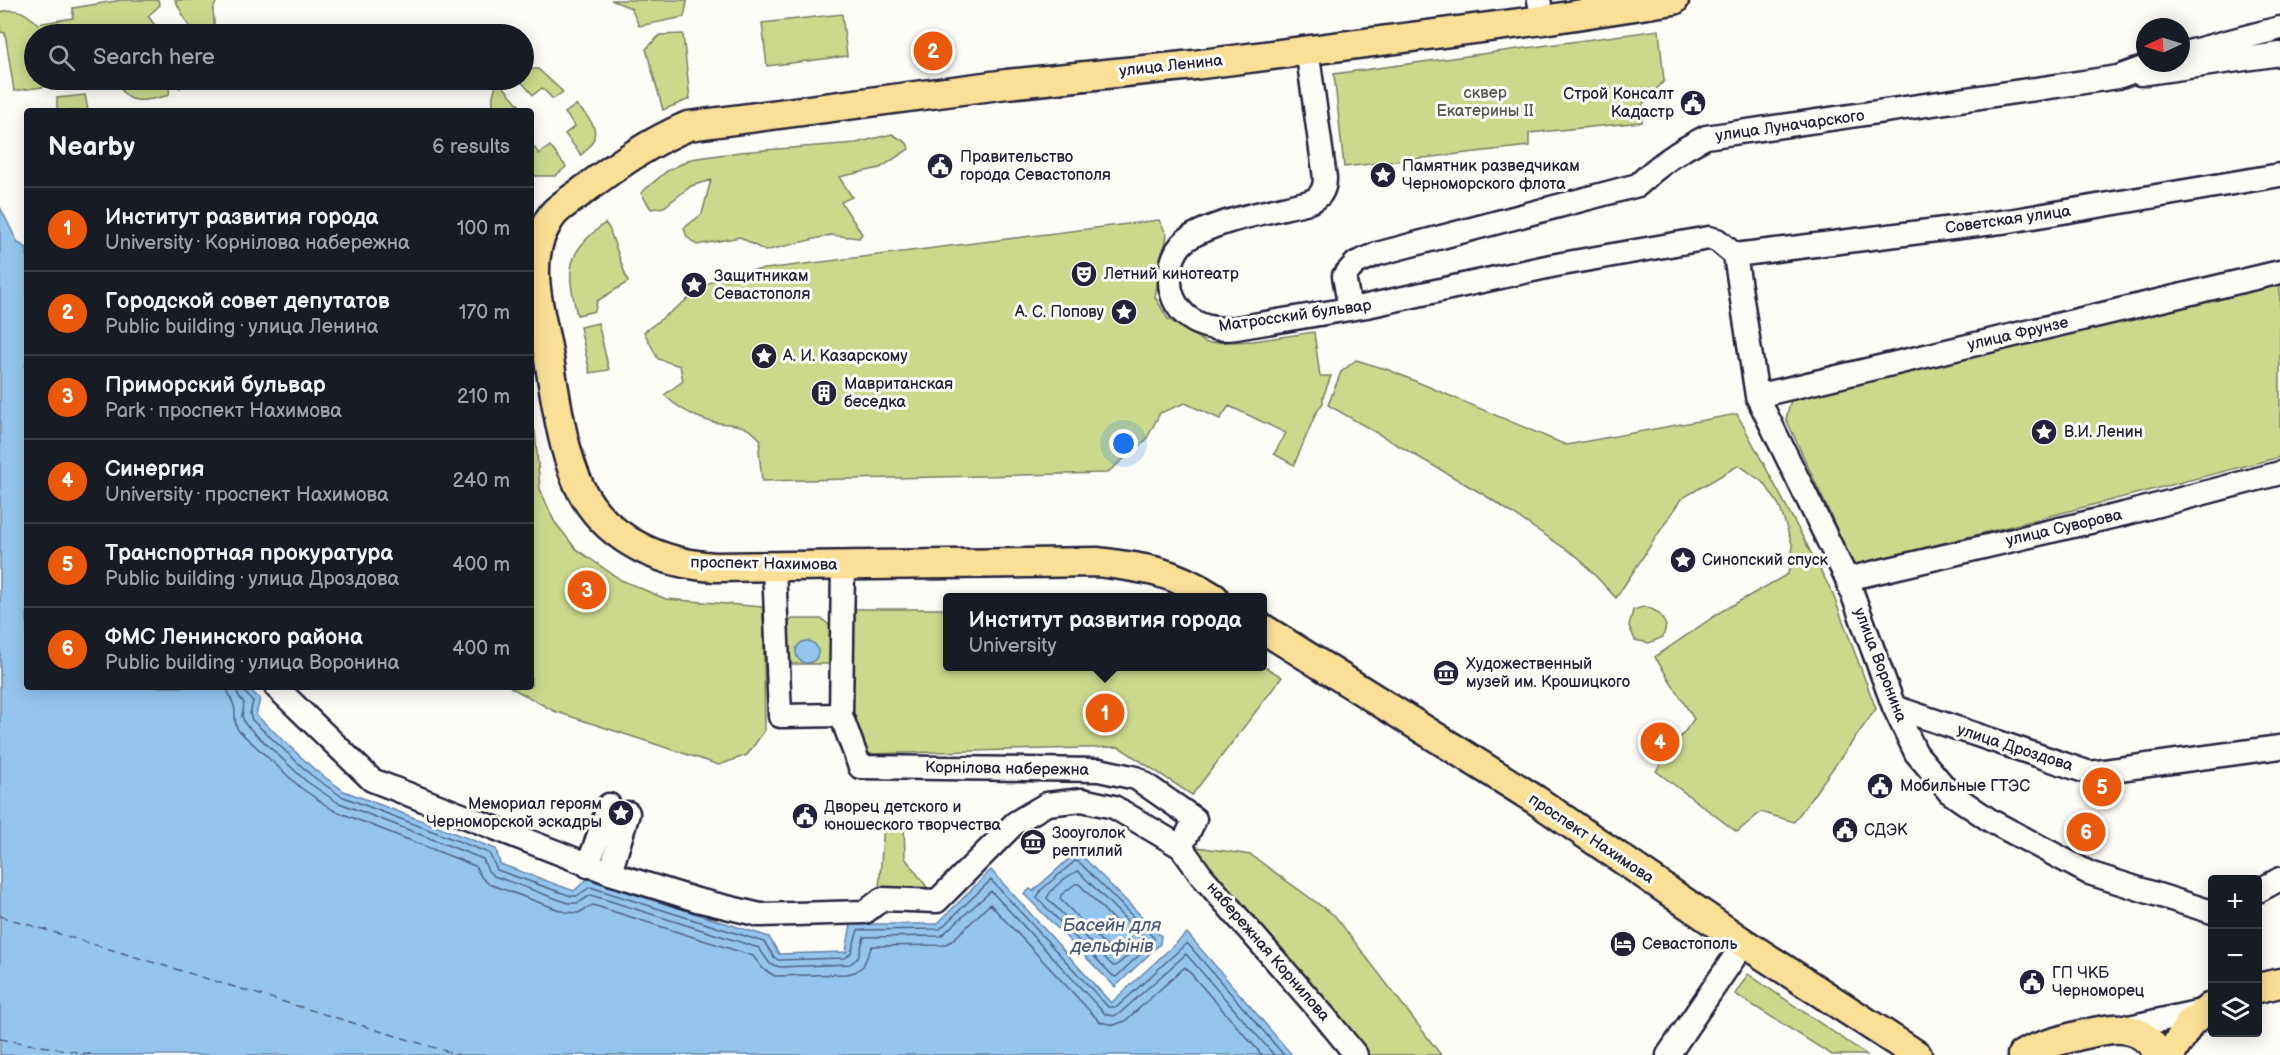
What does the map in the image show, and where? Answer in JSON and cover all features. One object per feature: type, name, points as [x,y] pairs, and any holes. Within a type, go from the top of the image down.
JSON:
[{"type":"main road","name":"улица Ленина","points":[[669,135],[688,126],[1006,84],[1194,65],[1307,49],[1541,10],[1674,0]]},
{"type":"main road","name":"проспект Нахимова","points":[[669,135],[645,147],[554,213],[542,232],[536,254],[539,308],[565,441],[585,496],[615,532],[659,557],[694,566],[1098,562],[1152,569],[1189,582],[1207,593]]},
{"type":"main road","name":"проспект Нахимова","points":[[1267,631],[1536,800],[1744,943],[1917,1055]]},
{"type":"main road","points":[[2262,987],[2280,982]]},
{"type":"main road","points":[[2170,1055],[2190,1023],[2208,1010]]},
{"type":"main road","points":[[2022,1055],[2043,1045],[2120,1029],[2146,1038],[2158,1055]]},
{"type":"street","points":[[2190,52],[2280,28]]},
{"type":"street","name":"Матросский бульвар","points":[[1307,49],[1325,178],[1323,190],[1315,200],[1204,229],[1184,242],[1174,256],[1170,284],[1181,311],[1193,321],[1214,329],[1236,328],[1350,309],[1551,266],[1701,239],[1717,240],[1735,255]]},
{"type":"street","name":"улица Луначарского","points":[[1350,309],[1344,276],[1356,262],[1377,254],[1638,185],[1660,164],[1706,137],[2280,54]]},
{"type":"street","name":"улица Луначарского","points":[[2118,77],[2136,71]]},
{"type":"street","name":"Советская улица","points":[[1735,255],[2009,221],[2280,175]]},
{"type":"street","name":"улица Воронина","points":[[1735,255],[1757,396],[1847,579],[1894,707],[1916,753],[1948,792],[1991,821],[2089,873],[2208,911]]},
{"type":"street","name":"улица Фрунзе","points":[[1757,396],[2280,272]]},
{"type":"street","name":"улица Суворова","points":[[1847,579],[2124,514],[2280,473]]},
{"type":"street","points":[[774,566],[780,716],[841,715],[843,565]]},
{"type":"street","points":[[279,690],[372,780],[588,866],[697,900],[760,915],[865,912],[882,899],[937,901],[1015,823],[1047,804],[1082,800],[1114,807],[1181,847]]},
{"type":"street","name":"улица Дроздова","points":[[1894,707],[2091,773],[2280,747]]},
{"type":"street","name":"Корнілова набережна","points":[[841,715],[860,767],[1099,770],[1136,778],[1195,819],[1181,847]]},
{"type":"street","points":[[588,866],[618,809],[610,873]]},
{"type":"street","name":"набережная Корнилова","points":[[1181,847],[1201,876],[1356,1055]]},
{"type":"street","points":[[2262,889],[2280,879]]},
{"type":"street","points":[[1668,1055],[1744,943]]},
{"type":"street","points":[[2120,1029],[2208,1008]]},
{"type":"green space","points":[[122,0],[158,0],[160,5],[148,16],[154,24],[38,24],[73,18],[73,8]]},
{"type":"green space","points":[[175,0],[217,0],[213,10],[214,24],[188,24]]},
{"type":"green space","points":[[611,0],[687,0],[687,2],[684,17],[639,26],[631,8]]},
{"type":"green space","points":[[12,10],[29,16],[38,24],[24,24],[24,90],[14,91],[5,33],[0,32],[0,12]]},
{"type":"green space","points":[[842,14],[847,56],[767,66],[762,23]]},
{"type":"green space","name":"cквер Екатерины II","points":[[1659,30],[1664,81],[1642,105],[1642,122],[1529,133],[1529,146],[1344,167],[1334,74]]},
{"type":"green space","points":[[683,34],[690,99],[663,110],[646,49],[660,35]]},
{"type":"green space","points":[[534,69],[538,69],[563,92],[553,99],[542,88],[533,95],[529,90],[534,90]]},
{"type":"green space","points":[[122,90],[169,90],[169,95],[145,100],[131,99]]},
{"type":"green space","points":[[495,90],[506,90],[519,105],[515,108],[494,108]]},
{"type":"green space","points":[[85,95],[87,108],[57,108],[57,98]]},
{"type":"green space","points":[[576,105],[592,123],[595,135],[593,142],[581,155],[565,134],[575,126],[565,113]]},
{"type":"green space","points":[[892,134],[907,143],[909,149],[880,168],[839,177],[852,197],[841,202],[862,234],[859,238],[831,235],[765,251],[740,237],[697,245],[687,237],[684,228],[702,214],[711,180],[691,186],[664,207],[651,209],[641,193],[667,171],[691,159],[740,152],[856,143]]},
{"type":"green space","points":[[550,146],[566,167],[555,176],[534,176],[534,147],[539,154]]},
{"type":"green space","points":[[1159,220],[1167,235],[1155,297],[1168,319],[1206,343],[1254,341],[1314,332],[1320,376],[1331,376],[1323,403],[1316,413],[1294,465],[1274,454],[1286,433],[1229,406],[1220,419],[1185,403],[1160,413],[1146,440],[1107,473],[762,481],[759,450],[761,440],[741,426],[705,420],[693,415],[664,395],[683,381],[680,366],[658,359],[644,332],[712,281],[737,278],[741,272]]},
{"type":"green space","points":[[605,223],[609,228],[628,282],[597,301],[595,311],[577,315],[571,285],[572,263],[583,243]]},
{"type":"green space","points":[[2280,277],[2280,457],[1854,566],[1786,419],[1792,396]]},
{"type":"green space","points":[[598,323],[609,370],[590,373],[580,327]]},
{"type":"green space","points":[[1356,360],[1389,370],[1566,445],[1737,414],[1832,592],[1876,709],[1794,822],[1761,812],[1737,832],[1656,771],[1694,719],[1655,657],[1722,611],[1788,574],[1793,547],[1779,505],[1765,484],[1739,465],[1681,499],[1616,598],[1578,557],[1486,496],[1328,405],[1341,372]]},
{"type":"green space","points":[[534,429],[540,489],[554,521],[576,549],[621,580],[666,599],[763,607],[765,730],[747,755],[719,765],[554,711],[516,690],[534,690]]},
{"type":"green space","points":[[1643,607],[1658,613],[1666,626],[1663,637],[1649,643],[1635,640],[1629,626],[1633,610]]},
{"type":"green space","points":[[850,609],[943,609],[943,671],[1267,671],[1267,668],[1282,677],[1192,795],[1119,747],[868,754],[849,724]]},
{"type":"green space","points":[[792,619],[822,619],[830,626],[830,664],[785,664],[785,626]]},
{"type":"green space","points":[[904,824],[905,858],[927,887],[879,889],[884,825]]},
{"type":"green space","points":[[1197,847],[1251,855],[1335,916],[1441,1055],[1344,1055],[1182,865]]},
{"type":"green space","points":[[1748,974],[1867,1055],[1832,1055],[1735,994]]},
{"type":"water","points":[[0,207],[18,243],[24,246],[24,690],[250,690],[260,699],[256,715],[315,770],[344,791],[496,849],[500,864],[574,891],[587,879],[769,937],[779,954],[846,952],[851,924],[937,924],[991,870],[1111,1003],[1187,933],[1292,1055],[0,1055]]},
{"type":"water","points":[[807,641],[815,644],[818,652],[815,660],[807,663],[799,660],[796,652],[799,644]]},
{"type":"water","name":"Басейн для дельфiнiв","points":[[1075,849],[1161,936],[1160,944],[1115,987],[1024,894],[1030,889],[1033,891],[1073,855]]},
{"type":"ferry route","points":[[0,916],[459,1055]]},
{"type":"ferry route","points":[[0,1039],[95,1055]]},
{"type":"place","name":"Городской совет депутатов","points":[[933,51]]},
{"type":"place","name":"Строй Консалт Кадастр","points":[[1693,103]]},
{"type":"place","name":"Правительство города Севастополя","points":[[940,166]]},
{"type":"place","name":"Памятник разведчикам Черноморского флота","points":[[1383,175]]},
{"type":"place","name":"Летний кинотеатр","points":[[1084,274]]},
{"type":"place","name":"Защитникам Севастополя","points":[[694,285]]},
{"type":"place","name":"А. С. Попову","points":[[1124,312]]},
{"type":"place","name":"А. И. Казарскому","points":[[764,356]]},
{"type":"place","name":"Мавританская беседка","points":[[824,393]]},
{"type":"place","name":"В.И. Ленин","points":[[2044,432]]},
{"type":"place","name":"Синопский спуск","points":[[1683,560]]},
{"type":"place","name":"Приморский бульвар","points":[[587,590]]},
{"type":"place","name":"Художественный музей им. Крошицкого","points":[[1446,673]]},
{"type":"place","name":"Институт развития города","points":[[1105,713]]},
{"type":"place","name":"Синергия","points":[[1660,742]]},
{"type":"place","name":"Мобильные ГТЭС","points":[[1880,786]]},
{"type":"place","name":"Транспортная прокуратура","points":[[2102,787]]},
{"type":"place","name":"Мемориал героям Черноморской эскадры","points":[[621,813]]},
{"type":"place","name":"Дворец детского и юношеского творчества","points":[[805,816]]},
{"type":"place","name":"СДЭК","points":[[1845,830]]},
{"type":"place","name":"ФМС Ленинского района","points":[[2086,832]]},
{"type":"place","name":"Зооуголок рептилий","points":[[1033,842]]},
{"type":"place","name":"Севастополь","points":[[1623,944]]},
{"type":"place","name":"ГП ЧКБ Черноморец","points":[[2032,982]]}]
